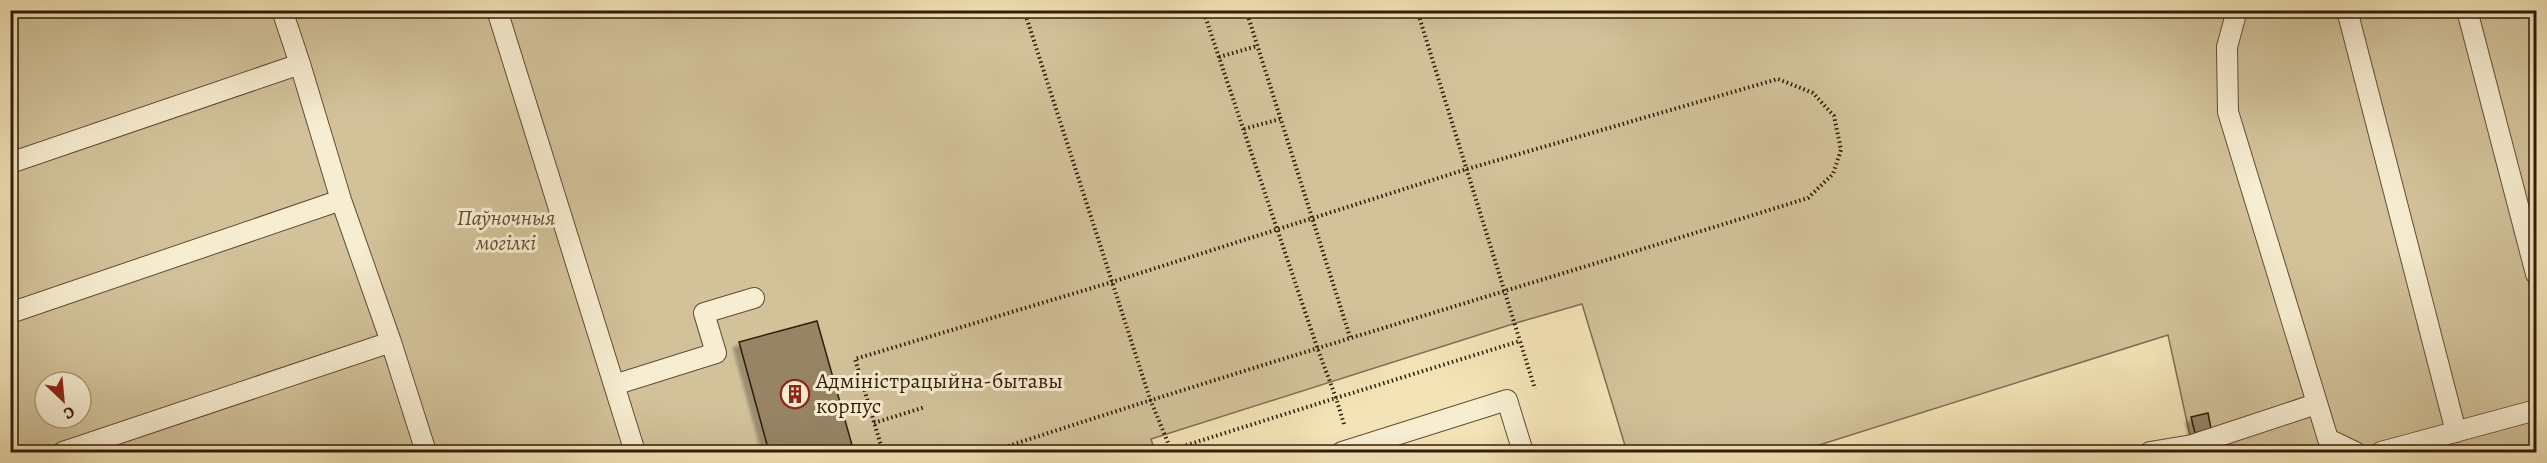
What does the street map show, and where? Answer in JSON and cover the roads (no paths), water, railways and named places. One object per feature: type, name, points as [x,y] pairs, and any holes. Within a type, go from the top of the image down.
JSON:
[{"type":"lane","points":[[282,10],[341,200],[392,342],[426,453]]},
{"type":"lane","points":[[497,10],[635,453]]},
{"type":"lane","points":[[2237,10],[2227,47],[2228,112],[2328,438],[2355,453]]},
{"type":"lane","points":[[2347,10],[2456,432]]},
{"type":"lane","points":[[2468,10],[2536,274]]},
{"type":"lane","points":[[10,162],[300,64]]},
{"type":"lane","points":[[10,313],[341,200]]},
{"type":"lane","points":[[614,385],[716,353],[704,313],[754,298]]},
{"type":"lane","points":[[63,453],[392,342]]},
{"type":"lane","points":[[1342,453],[1507,400],[1523,453]]},
{"type":"lane","points":[[2150,453],[2192,445],[2316,404]]},
{"type":"lane","points":[[2381,453],[2536,410]]},
{"type":"place","name":"Адміністрацыйна-бытавы корпус","points":[[795,394]]},
{"type":"park label","name":"Паўночныя могілкі","points":[[506,230]]}]
